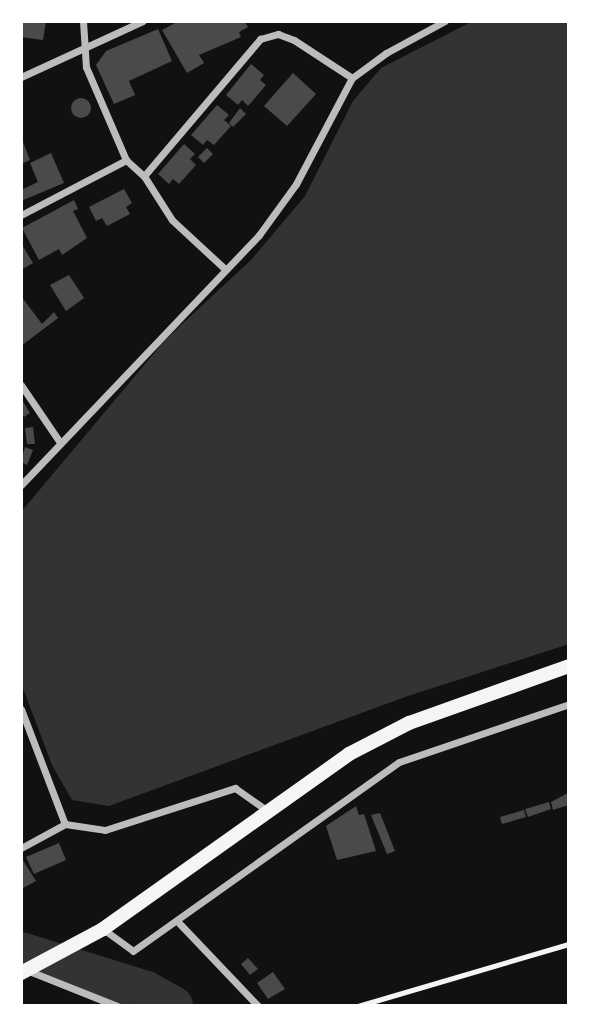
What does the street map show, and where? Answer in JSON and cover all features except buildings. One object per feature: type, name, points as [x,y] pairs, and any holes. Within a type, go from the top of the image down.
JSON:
[{"type":"main road","points":[[25,972],[103,929],[270,813],[349,754],[409,723],[569,666]]},
{"type":"street","points":[[83,21],[86,67],[126,160],[144,176],[172,220],[225,269]]},
{"type":"street","points":[[21,76],[143,21]]},
{"type":"street","points":[[21,485],[59,441],[259,235],[296,184],[352,78],[386,53],[444,21]]},
{"type":"street","points":[[144,176],[260,39],[278,34],[294,40],[352,78]]},
{"type":"street","points":[[21,215],[126,160]]},
{"type":"street","points":[[21,385],[59,441]]},
{"type":"street","points":[[103,929],[133,951],[178,923],[399,762],[569,704]]},
{"type":"street","points":[[21,709],[65,824]]},
{"type":"street","points":[[21,848],[65,824],[105,830],[235,788],[270,813]]},
{"type":"street","points":[[178,923],[258,1006]]},
{"type":"street","points":[[25,972],[117,1006]]},
{"type":"path","points":[[358,1006],[569,944]]},
{"type":"shaded area","points":[[473,21],[569,21],[569,644],[405,697],[109,806],[72,800],[52,765],[21,683],[21,512],[166,339],[251,260],[305,196],[353,101],[381,68]]},
{"type":"waterway","points":[[21,952],[146,991],[173,1006]]}]
